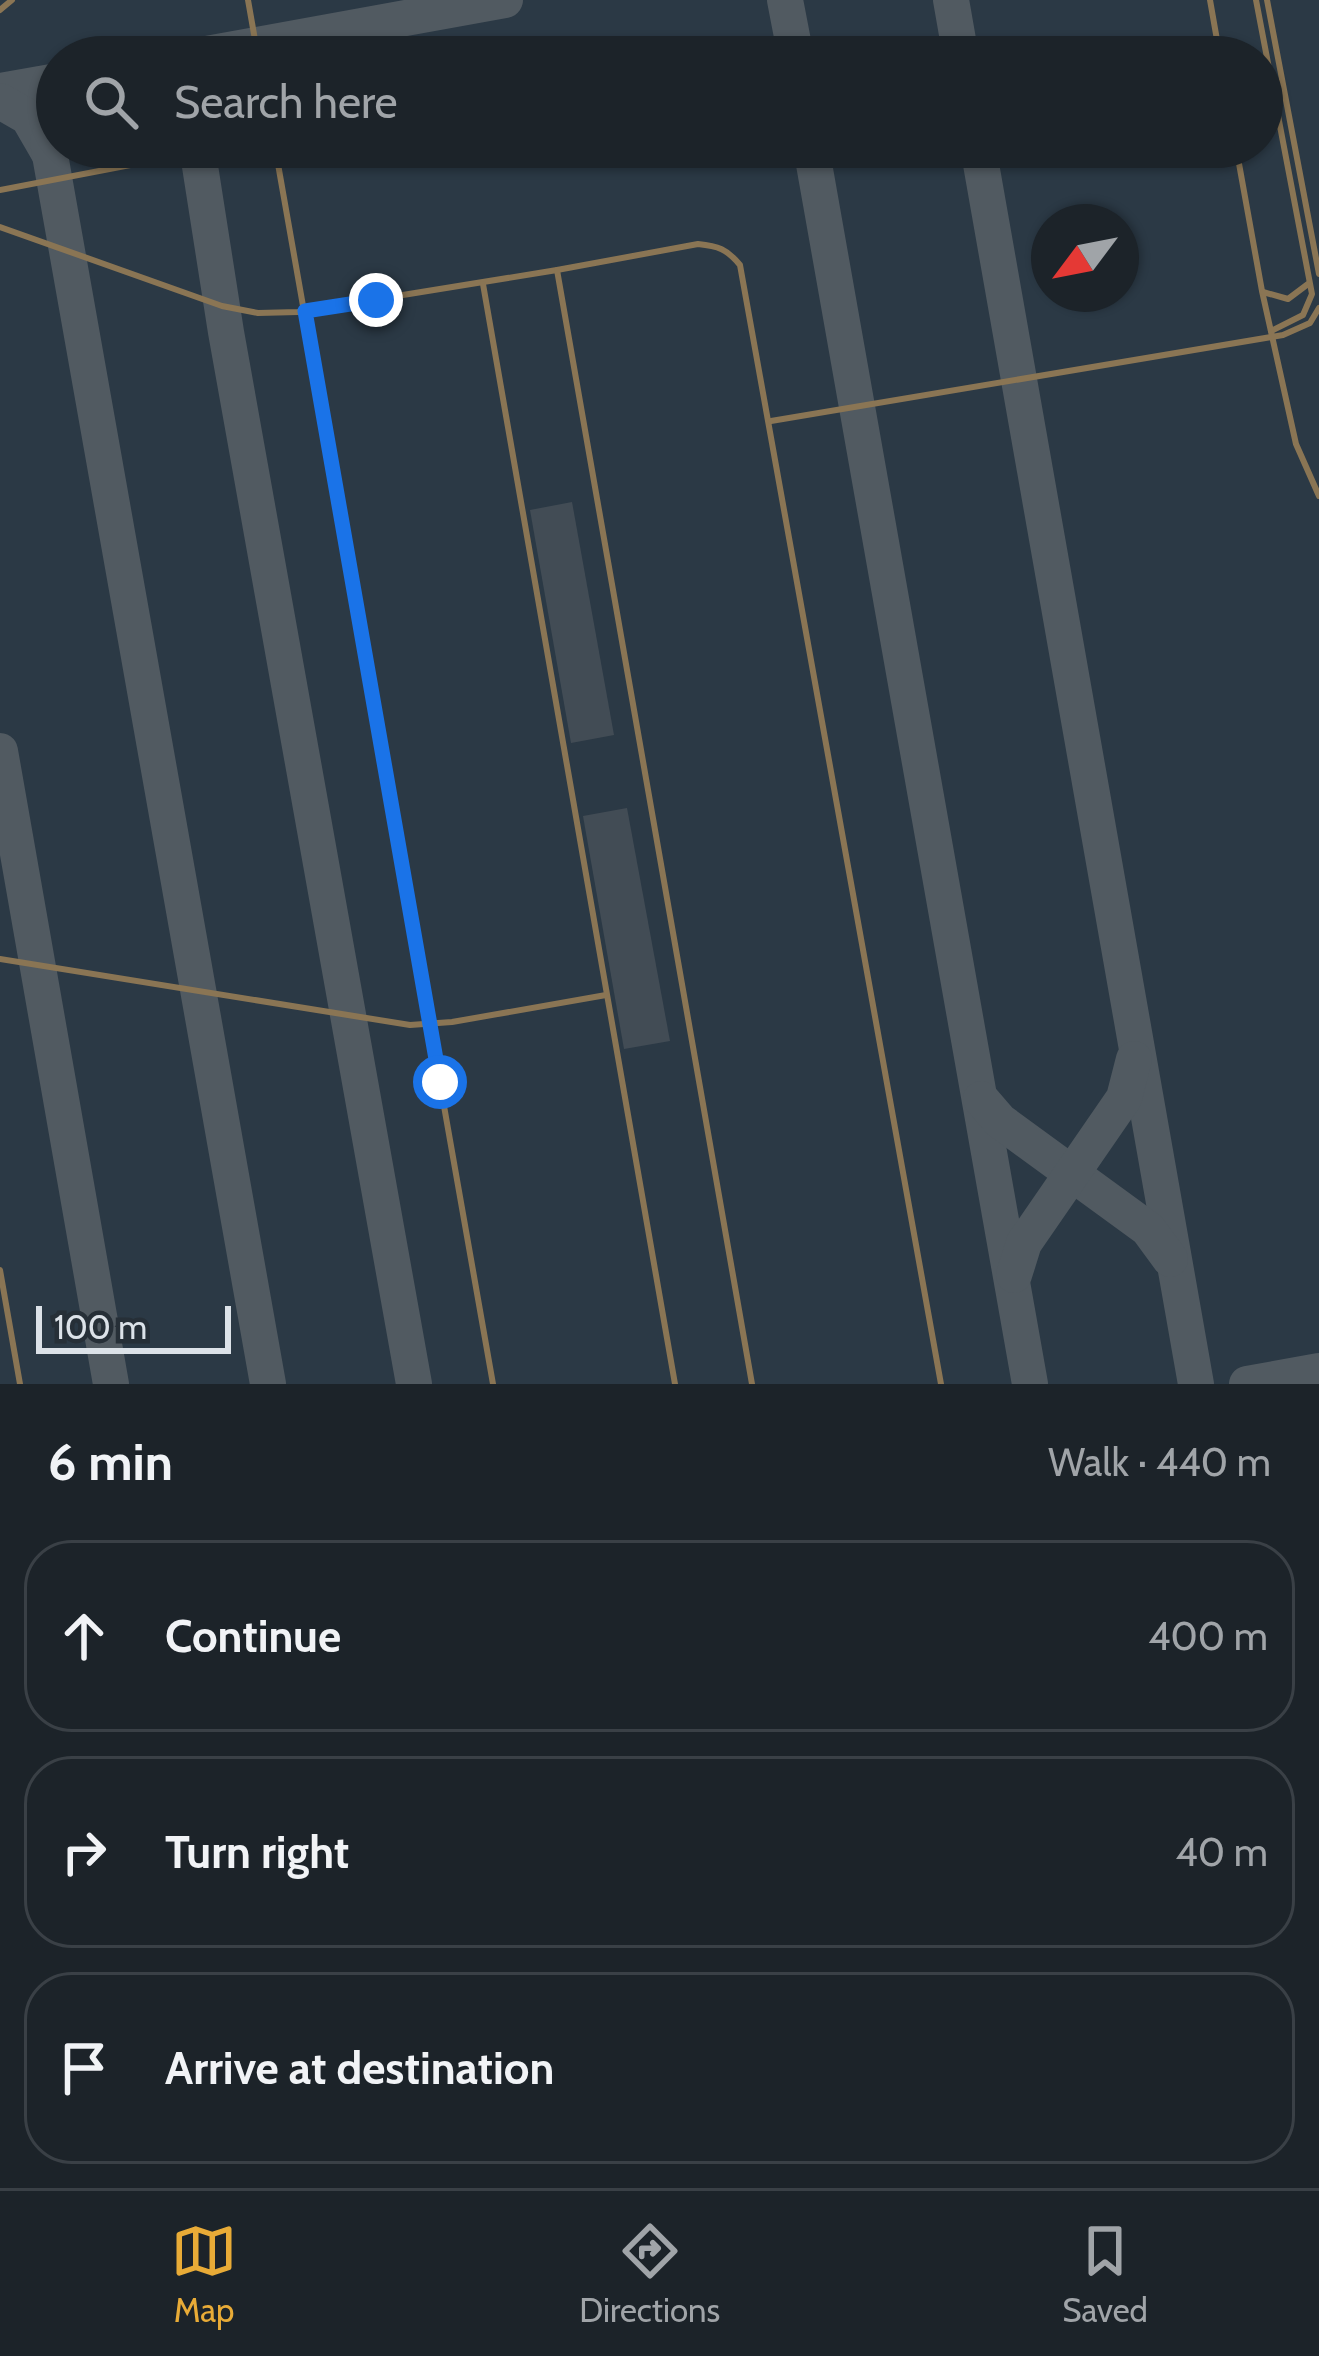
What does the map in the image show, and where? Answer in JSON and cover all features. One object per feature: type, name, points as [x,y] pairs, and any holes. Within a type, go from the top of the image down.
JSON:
[{"type":"lane","points":[[0,10],[12,0]]},
{"type":"lane","points":[[248,0],[254,36]]},
{"type":"lane","points":[[1210,0],[1216,36]]},
{"type":"lane","points":[[1256,0],[1263,36]]},
{"type":"lane","points":[[1267,0],[1274,36]]},
{"type":"lane","points":[[1283,84],[1319,274]]},
{"type":"lane","points":[[1271,334],[1304,315],[1310,306],[1310,281],[1283,140]]},
{"type":"lane","points":[[0,190],[115,168]]},
{"type":"lane","points":[[278,168],[493,1384]]},
{"type":"lane","points":[[1240,168],[1299,452],[1319,496]]},
{"type":"lane","points":[[0,227],[222,306],[258,314],[483,284],[698,244],[729,251],[744,279],[941,1384]]},
{"type":"lane","points":[[557,270],[752,1384]]},
{"type":"lane","points":[[1262,291],[1288,299],[1310,281]]},
{"type":"lane","points":[[483,284],[675,1384]]},
{"type":"lane","points":[[770,422],[1303,328],[1319,308]]},
{"type":"lane","points":[[0,959],[388,1023],[430,1025],[607,994]]},
{"type":"lane","points":[[0,1270],[20,1384]]},
{"type":"shaded area","points":[[0,0],[1319,0],[1319,1384],[0,1384]]},
{"type":"building","points":[[572,502],[614,735],[571,743],[530,510]]},
{"type":"building","points":[[627,808],[670,1041],[624,1049],[583,816]]},
{"type":"taxiway","points":[[306,36],[505,0]]},
{"type":"taxiway","points":[[785,0],[792,36]]},
{"type":"taxiway","points":[[951,0],[957,36]]},
{"type":"taxiway","points":[[0,91],[36,85]]},
{"type":"taxiway","points":[[0,101],[28,117],[36,131]]},
{"type":"taxiway","points":[[52,168],[268,1384]]},
{"type":"taxiway","points":[[200,168],[414,1384]]},
{"type":"taxiway","points":[[815,168],[1030,1384]]},
{"type":"taxiway","points":[[982,168],[1196,1384]]},
{"type":"taxiway","points":[[0,751],[111,1384]]},
{"type":"taxiway","points":[[1014,1275],[1024,1243],[1124,1098],[1134,1059]]},
{"type":"taxiway","points":[[981,1099],[1000,1121],[1148,1229],[1170,1259]]},
{"type":"taxiway","points":[[1247,1384],[1319,1371]]},
{"type":"route","points":[[376,300],[305,311],[440,1082]]}]
